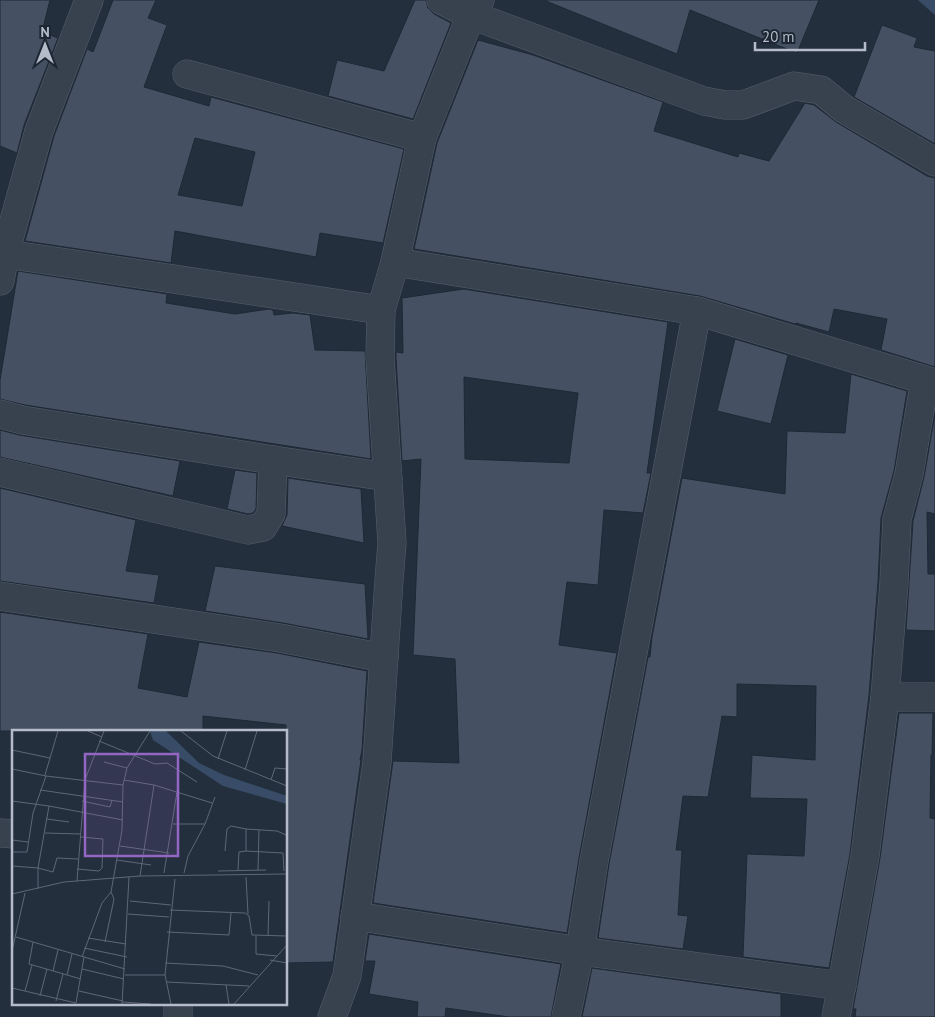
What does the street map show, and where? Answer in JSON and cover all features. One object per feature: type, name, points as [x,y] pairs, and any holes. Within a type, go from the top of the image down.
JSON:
[{"type":"street","points":[[0,281],[2,253],[39,131],[89,0]]},
{"type":"street","points":[[441,0],[476,8],[704,101],[725,106],[743,105],[794,86],[821,90],[844,108],[935,162]]},
{"type":"street","points":[[332,1017],[346,976],[377,762],[392,543],[380,358],[381,310],[395,262],[422,138],[476,8]]},
{"type":"street","points":[[187,74],[422,138]]},
{"type":"street","points":[[2,253],[381,310]]},
{"type":"street","points":[[395,262],[697,311],[930,382],[897,519],[885,697],[865,856],[836,1017]]},
{"type":"street","points":[[566,1017],[580,951],[595,852],[697,311]]},
{"type":"street","points":[[0,414],[22,420],[388,477]]},
{"type":"street","points":[[0,472],[248,530],[263,527],[271,514],[273,460]]},
{"type":"street","points":[[0,596],[280,638],[384,658]]},
{"type":"street","points":[[885,697],[935,697]]},
{"type":"street","points":[[355,916],[580,951],[842,986]]},
{"type":"street","points":[[178,1004],[178,1017]]},
{"type":"water","points":[[918,0],[935,0],[935,15]]},
{"type":"building","points":[[0,0],[50,0],[42,32],[58,38],[24,125],[17,153],[0,146]]},
{"type":"building","points":[[113,0],[156,0],[148,18],[167,25],[144,87],[209,106],[211,97],[404,149],[383,243],[320,233],[316,257],[175,231],[171,263],[25,241],[54,136],[87,49],[93,52]],"holes":[[[195,138],[255,152],[242,206],[178,195]]]},
{"type":"building","points":[[415,0],[426,0],[428,8],[434,14],[451,23],[413,119],[328,96],[337,60],[384,71]]},
{"type":"building","points":[[546,0],[819,0],[797,53],[690,10],[677,54]]},
{"type":"building","points":[[882,25],[917,38],[914,47],[935,51],[935,144],[854,97]]},
{"type":"building","points":[[478,40],[533,55],[663,102],[654,131],[738,157],[739,153],[769,161],[805,103],[814,105],[836,122],[927,176],[935,178],[935,367],[881,350],[887,319],[834,309],[829,332],[700,296],[414,249],[437,143]]},
{"type":"building","points":[[18,271],[167,294],[166,303],[235,314],[269,309],[273,310],[274,315],[293,313],[310,315],[315,350],[365,351],[371,459],[25,405],[0,399],[0,380]]},
{"type":"building","points":[[464,289],[668,322],[647,473],[651,473],[643,513],[604,510],[598,585],[567,582],[559,645],[617,653],[567,933],[373,903],[393,761],[459,763],[455,659],[413,655],[421,459],[402,461],[396,352],[403,353],[402,298]],"holes":[[[464,377],[578,393],[569,463],[465,459]]]},
{"type":"building","points":[[735,339],[788,355],[771,424],[717,411]]},
{"type":"building","points":[[851,374],[907,391],[894,471],[881,518],[869,695],[850,854],[829,968],[743,957],[747,854],[804,856],[807,799],[750,798],[752,755],[815,760],[816,686],[737,684],[737,717],[722,716],[708,797],[683,796],[676,850],[682,850],[678,915],[688,916],[683,949],[598,938],[609,864],[648,657],[650,657],[652,637],[682,478],[785,494],[787,431],[845,433]]},
{"type":"building","points":[[935,414],[935,514],[927,512],[928,574],[935,574],[935,631],[906,630],[913,521],[924,477]]},
{"type":"building","points":[[0,430],[19,435],[180,461],[173,496],[0,457]]},
{"type":"building","points":[[235,470],[257,473],[256,509],[253,513],[248,514],[227,509]]},
{"type":"building","points":[[288,478],[361,489],[364,543],[282,526],[287,515]]},
{"type":"building","points":[[0,488],[136,520],[126,571],[159,575],[154,603],[0,581]]},
{"type":"building","points":[[215,566],[365,584],[368,639],[205,611]]},
{"type":"building","points":[[0,612],[148,634],[138,688],[187,697],[199,642],[277,653],[367,671],[361,760],[333,962],[288,963],[288,730],[286,730],[286,725],[203,716],[203,730],[0,731]]},
{"type":"building","points":[[899,713],[933,713],[930,818],[935,819],[935,1017],[855,1017],[856,1009],[853,1009],[880,858]]},
{"type":"building","points":[[369,934],[561,964],[551,1017],[509,1017],[446,1008],[445,1017],[417,1017],[418,1002],[369,994],[375,961],[365,961]]},
{"type":"building","points":[[592,968],[781,994],[781,1017],[582,1017]]}]
